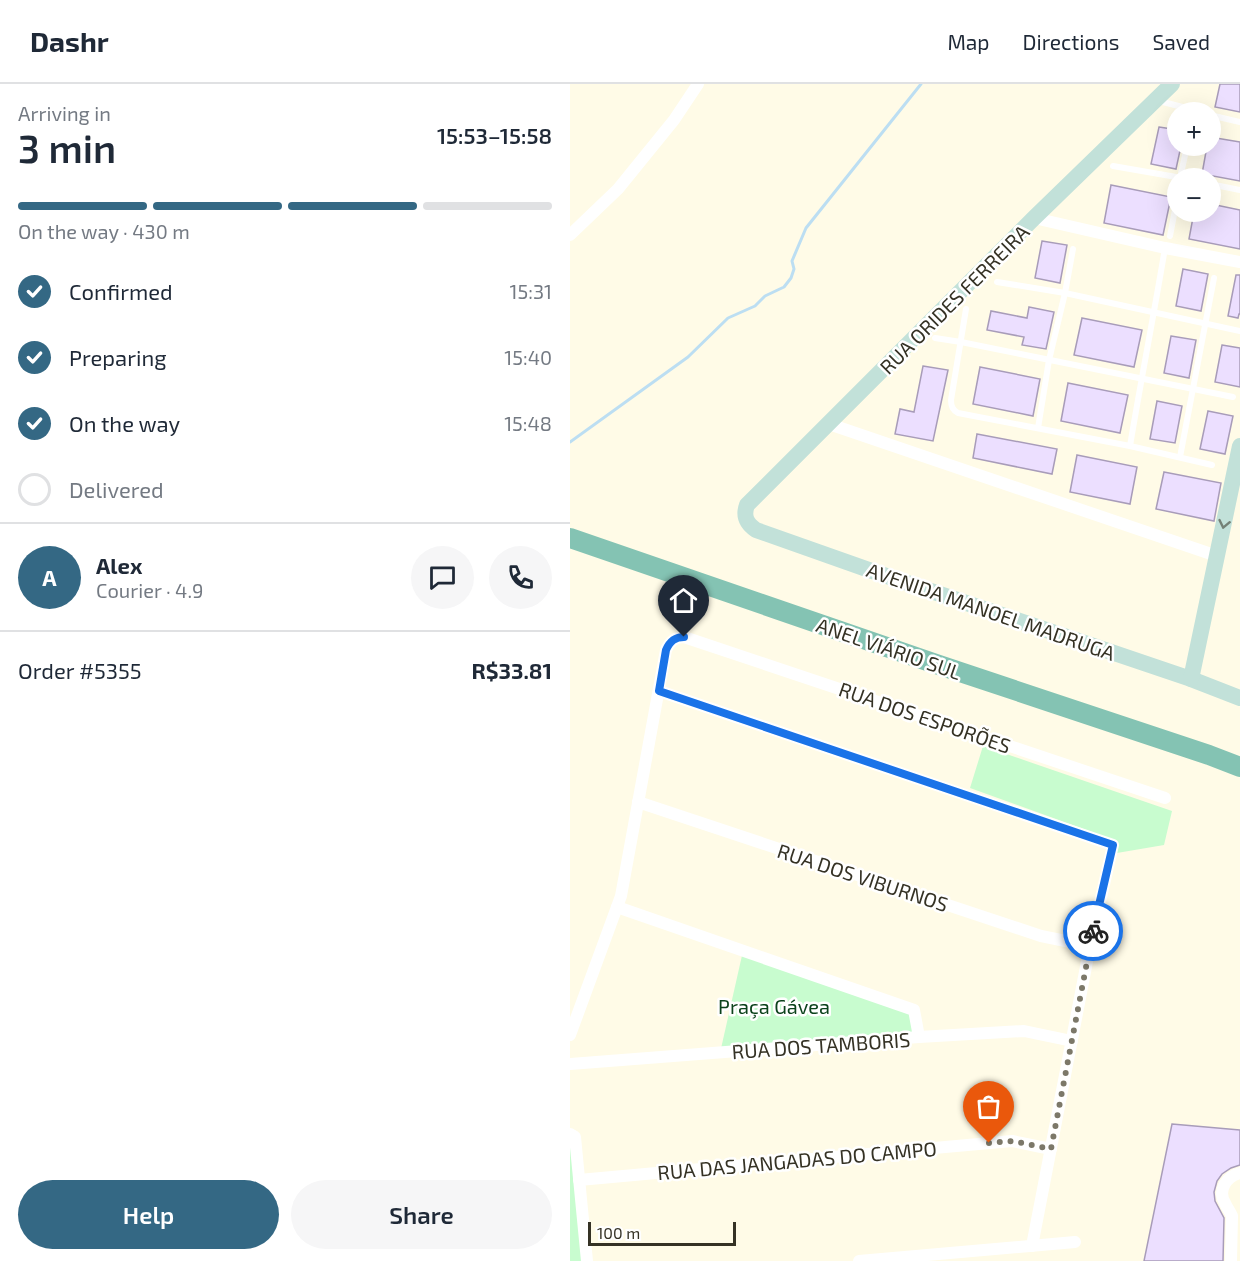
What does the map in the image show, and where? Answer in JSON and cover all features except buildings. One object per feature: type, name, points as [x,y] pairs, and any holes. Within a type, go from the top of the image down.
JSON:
[{"type":"main road","name":"ANEL VIÁRIO SUL","points":[[570,538],[1240,767]]},
{"type":"main road","name":"ANEL VIÁRIO SUL","points":[[1209,755],[1240,760]]},
{"type":"street","points":[[570,235],[618,189],[674,120],[698,84]]},
{"type":"street","name":"RUA ORIDES FERREIRA","points":[[746,519],[744,512],[747,505],[1034,218],[1172,84]]},
{"type":"street","points":[[1034,218],[1167,242],[1240,262]]},
{"type":"street","points":[[829,424],[1217,556]]},
{"type":"street","points":[[1191,679],[1240,446]]},
{"type":"street","name":"AVENIDA MANOEL MADRUGA","points":[[746,519],[756,530],[1191,679],[1240,698]]},
{"type":"street","name":"RUA DOS ESPORÕES","points":[[659,691],[666,650],[669,644],[678,637],[684,637],[1165,798]]},
{"type":"street","points":[[570,1035],[621,896],[659,691],[1113,845],[1090,946],[1032,1246]]},
{"type":"street","name":"RUA DOS VIBURNOS","points":[[638,802],[1041,936],[1090,946]]},
{"type":"street","points":[[617,907],[914,1010],[919,1037]]},
{"type":"street","name":"RUA DOS TAMBORIS","points":[[570,1065],[919,1037],[1024,1031],[1071,1041]]},
{"type":"street","points":[[570,1134],[575,1137],[587,1261]]},
{"type":"street","name":"RUA DAS JANGADAS DO CAMPO","points":[[579,1180],[1012,1141],[1051,1149]]},
{"type":"street","points":[[1231,1261],[1232,1216],[1222,1196],[1222,1190],[1230,1178],[1240,1173]]},
{"type":"street","points":[[859,1261],[1075,1242]]},
{"type":"lane","points":[[1156,100],[1167,104]]},
{"type":"lane","points":[[1221,117],[1240,122]]},
{"type":"lane","points":[[1113,166],[1167,176]]},
{"type":"lane","points":[[1221,186],[1240,190]]},
{"type":"lane","points":[[1130,446],[1172,222]]},
{"type":"lane","points":[[1038,428],[1049,360],[1074,249]]},
{"type":"lane","points":[[1180,457],[1214,278]]},
{"type":"lane","points":[[997,282],[1065,293],[1240,331]]},
{"type":"lane","points":[[966,309],[951,400],[951,406],[958,413],[1130,446],[1212,465]]},
{"type":"lane","points":[[934,338],[1233,397]]},
{"type":"green space","points":[[983,746],[1172,811],[1164,845],[1111,854],[1103,836],[970,788]]},
{"type":"green space","name":"Praça Gávea","points":[[743,951],[914,1010],[919,1037],[720,1053]]},
{"type":"green space","points":[[570,1134],[587,1261],[570,1261]]},
{"type":"waterway","points":[[570,442],[688,357],[728,318],[755,306],[765,296],[784,287],[791,278],[794,269],[792,261],[806,228],[921,84]]},
{"type":"way so far","points":[[989,1143],[1012,1141],[1051,1149],[1093,931]]},
{"type":"route","points":[[684,637],[678,637],[669,644],[666,650],[659,691],[1113,845],[1093,931]]}]
